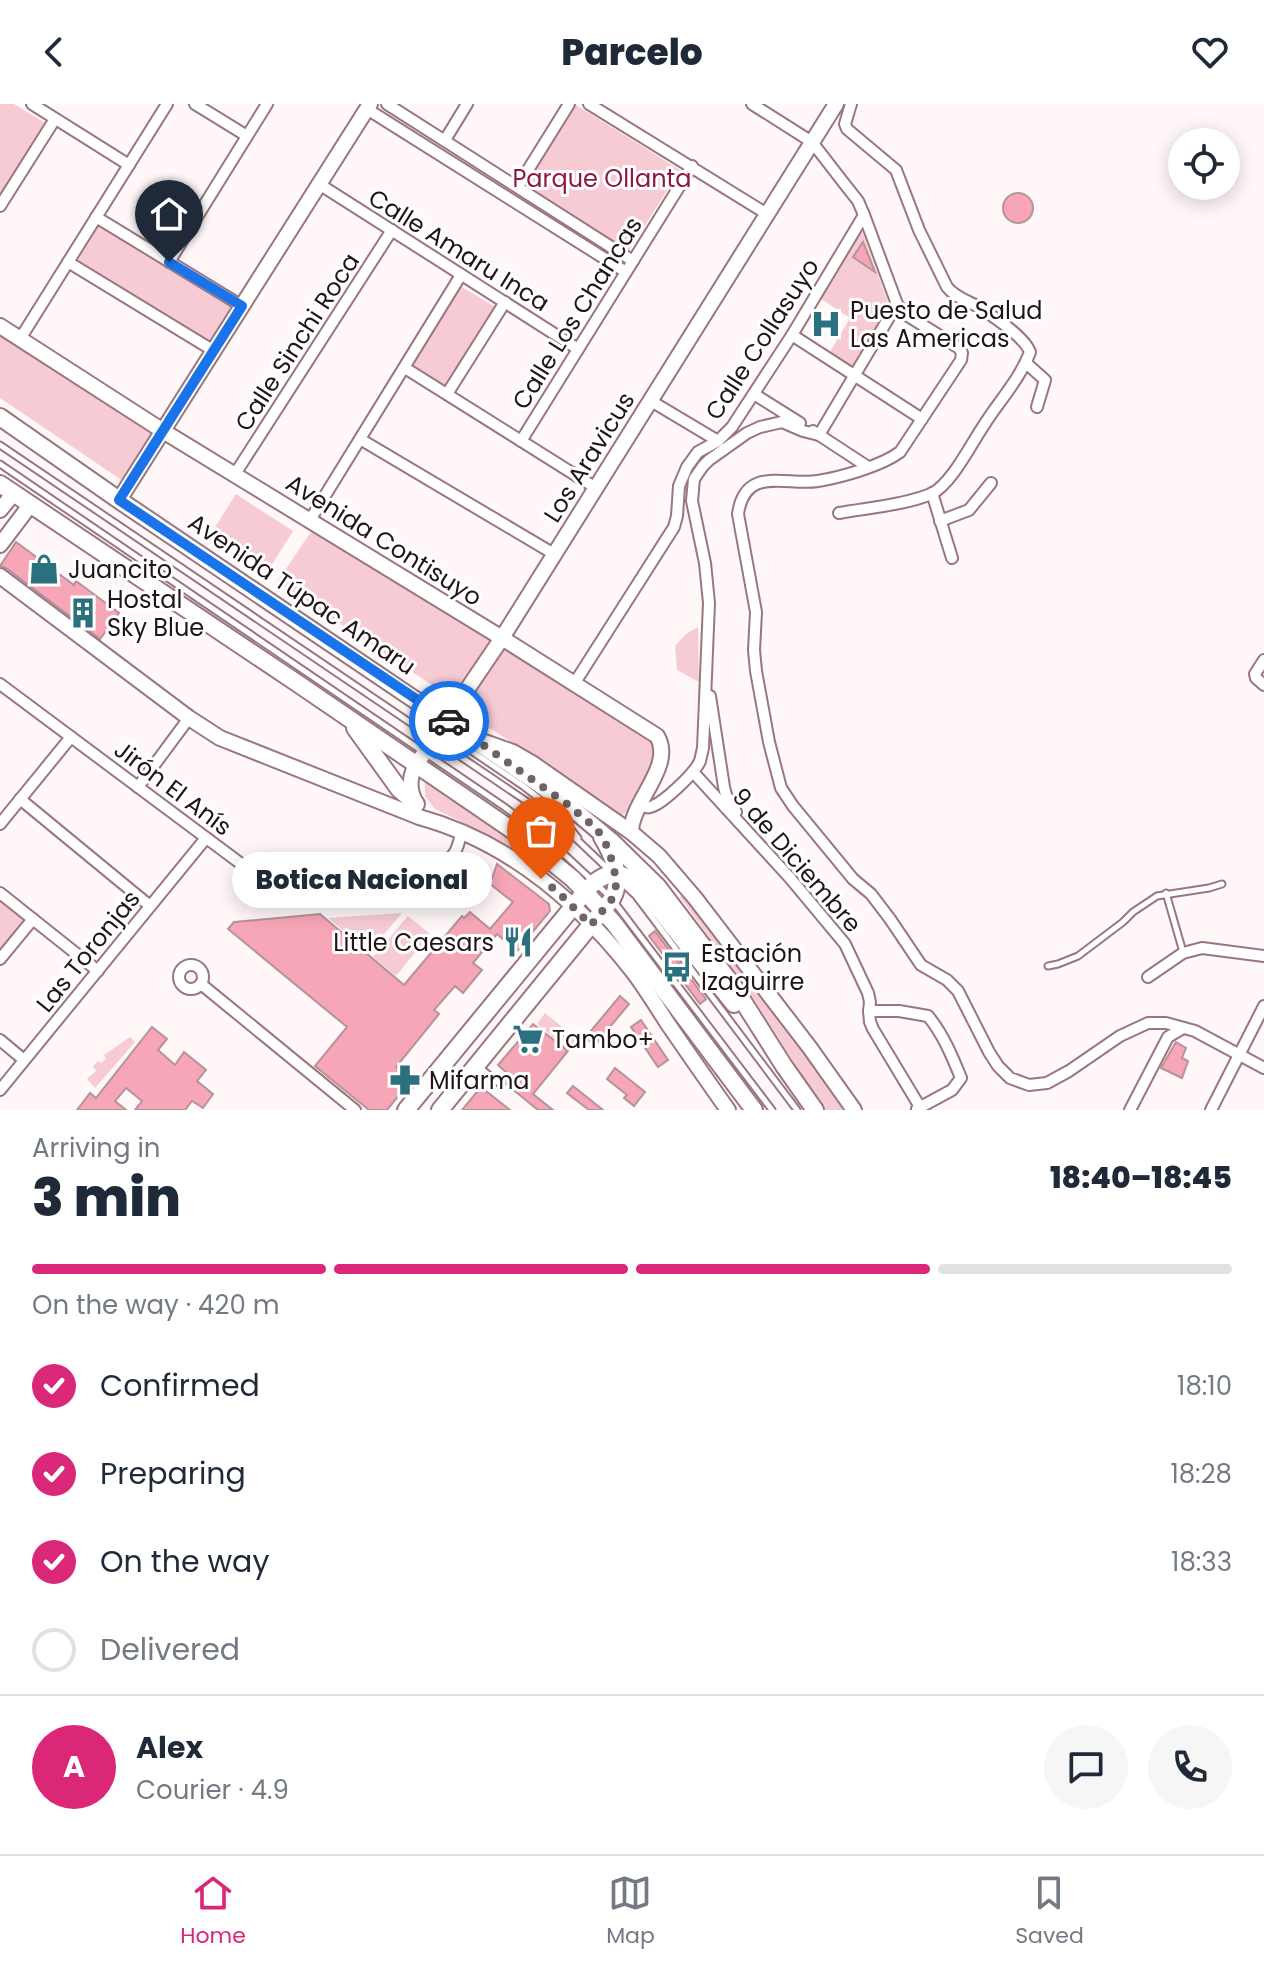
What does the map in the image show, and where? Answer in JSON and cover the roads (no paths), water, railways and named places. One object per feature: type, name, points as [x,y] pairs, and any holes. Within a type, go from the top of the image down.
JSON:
[{"type":"main road","name":"Avenida Túpac Amaru","points":[[0,417],[441,730],[473,738],[567,804],[597,829],[658,887],[734,987],[815,1110]]},
{"type":"main road","points":[[7,488],[344,715],[420,759],[590,886],[608,905],[636,951],[754,1110]]},
{"type":"main road","points":[[344,715],[399,789],[416,804]]},
{"type":"main road","points":[[440,1110],[608,905],[617,888],[609,850],[597,829]]},
{"type":"main road","points":[[406,1110],[590,886],[600,877],[615,875],[632,879],[648,895],[784,1066]]},
{"type":"main road","points":[[471,1032],[489,1034],[490,1050]]},
{"type":"street","points":[[32,104],[129,165]]},
{"type":"street","points":[[20,339],[167,104]]},
{"type":"street","points":[[195,104],[247,136]]},
{"type":"street","points":[[169,262],[267,104]]},
{"type":"street","points":[[387,104],[633,261]]},
{"type":"street","points":[[445,140],[467,104]]},
{"type":"street","points":[[518,186],[569,104]]},
{"type":"street","points":[[589,104],[767,214]]},
{"type":"street","points":[[752,104],[812,142],[851,192],[864,215],[897,304],[905,314],[959,348],[962,353],[961,360],[900,452],[891,459],[817,481],[771,479],[760,482],[750,488],[740,505],[738,514],[756,612],[756,671],[781,788],[853,879],[871,894],[921,965],[947,980],[958,991],[989,1052],[1010,1078],[1029,1085],[1047,1083],[1120,1036],[1148,1023],[1166,1023],[1195,1031],[1264,1068]]},
{"type":"street","name":"Los Aravicus","points":[[420,759],[502,638],[836,104]]},
{"type":"street","points":[[839,513],[888,505],[932,493],[943,485],[971,448],[1030,352],[1020,336],[979,307],[953,294],[947,287],[919,230],[896,170],[847,129],[845,124],[851,104]]},
{"type":"street","points":[[119,500],[366,106],[626,272]]},
{"type":"street","points":[[0,206],[55,119]]},
{"type":"street","name":"Calle Los Chancas","points":[[521,441],[692,166]]},
{"type":"street","name":"Calle Amaru Inca","points":[[319,184],[578,349]]},
{"type":"street","name":"Calle Collasuyo","points":[[574,684],[674,527],[679,486],[687,467],[698,452],[718,441],[732,427],[864,215]]},
{"type":"street","points":[[96,217],[242,306]]},
{"type":"street","name":"Calle Sinchi Roca","points":[[235,474],[392,230]]},
{"type":"street","points":[[68,262],[214,351]]},
{"type":"street","points":[[310,520],[461,275]]},
{"type":"street","points":[[447,394],[505,302]]},
{"type":"street","points":[[819,435],[897,304]]},
{"type":"street","name":"Avenida Contisuyo","points":[[0,326],[163,431],[657,736],[661,745],[660,758],[633,820],[631,832]]},
{"type":"street","points":[[792,335],[922,419]]},
{"type":"street","points":[[1026,363],[1045,380],[1037,407]]},
{"type":"street","points":[[405,368],[596,488]]},
{"type":"street","points":[[754,394],[868,467]]},
{"type":"street","points":[[651,401],[718,441]]},
{"type":"street","points":[[641,805],[657,804],[693,772],[703,748],[709,630],[708,583],[692,501],[694,479],[709,460],[760,427],[782,422],[819,435]]},
{"type":"street","points":[[360,439],[554,554]]},
{"type":"street","points":[[940,521],[969,510],[991,483]]},
{"type":"street","points":[[0,510],[7,488]]},
{"type":"street","points":[[932,493],[952,558]]},
{"type":"street","points":[[0,545],[31,504]]},
{"type":"street","points":[[0,576],[220,738],[419,817],[446,824]]},
{"type":"street","points":[[1264,660],[1255,674],[1264,685]]},
{"type":"street","points":[[706,675],[726,795],[747,830]]},
{"type":"street","name":"Jirón El Anís","points":[[0,684],[256,875],[442,862],[456,851],[462,831]]},
{"type":"street","points":[[138,787],[189,718]]},
{"type":"street","points":[[0,824],[71,737]]},
{"type":"street","points":[[473,738],[497,745],[532,763],[631,832],[659,856],[695,898],[854,1110]]},
{"type":"street","points":[[420,759],[411,784],[411,794],[416,804],[429,815],[502,851],[558,892],[636,976],[728,1110]]},
{"type":"street","name":"9 de Diciembre","points":[[693,772],[790,878],[845,944],[868,993],[870,1022],[877,1038],[918,1109]]},
{"type":"street","points":[[20,799],[150,906]]},
{"type":"street","name":"Las Toronjas","points":[[0,1090],[206,838]]},
{"type":"street","points":[[0,893],[98,971]]},
{"type":"street","points":[[0,959],[33,919]]},
{"type":"street","points":[[1148,977],[1183,953],[1202,948],[1264,956]]},
{"type":"street","points":[[201,984],[355,1110]]},
{"type":"street","points":[[1211,1110],[1264,1006]]},
{"type":"street","points":[[869,1011],[899,1011],[928,1016],[952,1055],[961,1078],[952,1090],[918,1109]]},
{"type":"street","points":[[1130,1110],[1168,1037],[1183,1028]]},
{"type":"street","points":[[0,1040],[24,1060]]},
{"type":"lane","points":[[0,445],[207,584],[441,730],[523,786],[558,813],[586,848]]},
{"type":"lane","points":[[0,464],[420,759]]},
{"type":"lane","points":[[441,730],[586,848],[636,896],[797,1110]]},
{"type":"lane","points":[[1048,966],[1078,956],[1148,901],[1166,893],[1222,884]]},
{"type":"lane","points":[[1166,893],[1183,953]]},
{"type":"lane","points":[[608,905],[772,1110]]},
{"type":"lane","points":[[477,1066],[500,1084]]},
{"type":"place","name":"Puesto de Salud Las Americas","points":[[826,324]]},
{"type":"place","name":"Juancito","points":[[44,569]]},
{"type":"place","name":"Hostal Sky Blue","points":[[83,613]]},
{"type":"place","name":"Botica Nacional","points":[[541,879]]},
{"type":"place","name":"Little Caesars","points":[[518,942]]},
{"type":"place","name":"Estación Izaguirre","points":[[677,967]]},
{"type":"place","name":"Tambo+","points":[[528,1039]]},
{"type":"place","name":"Mifarma","points":[[405,1080]]},
{"type":"park label","name":"Parque Ollanta","points":[[602,178]]}]
